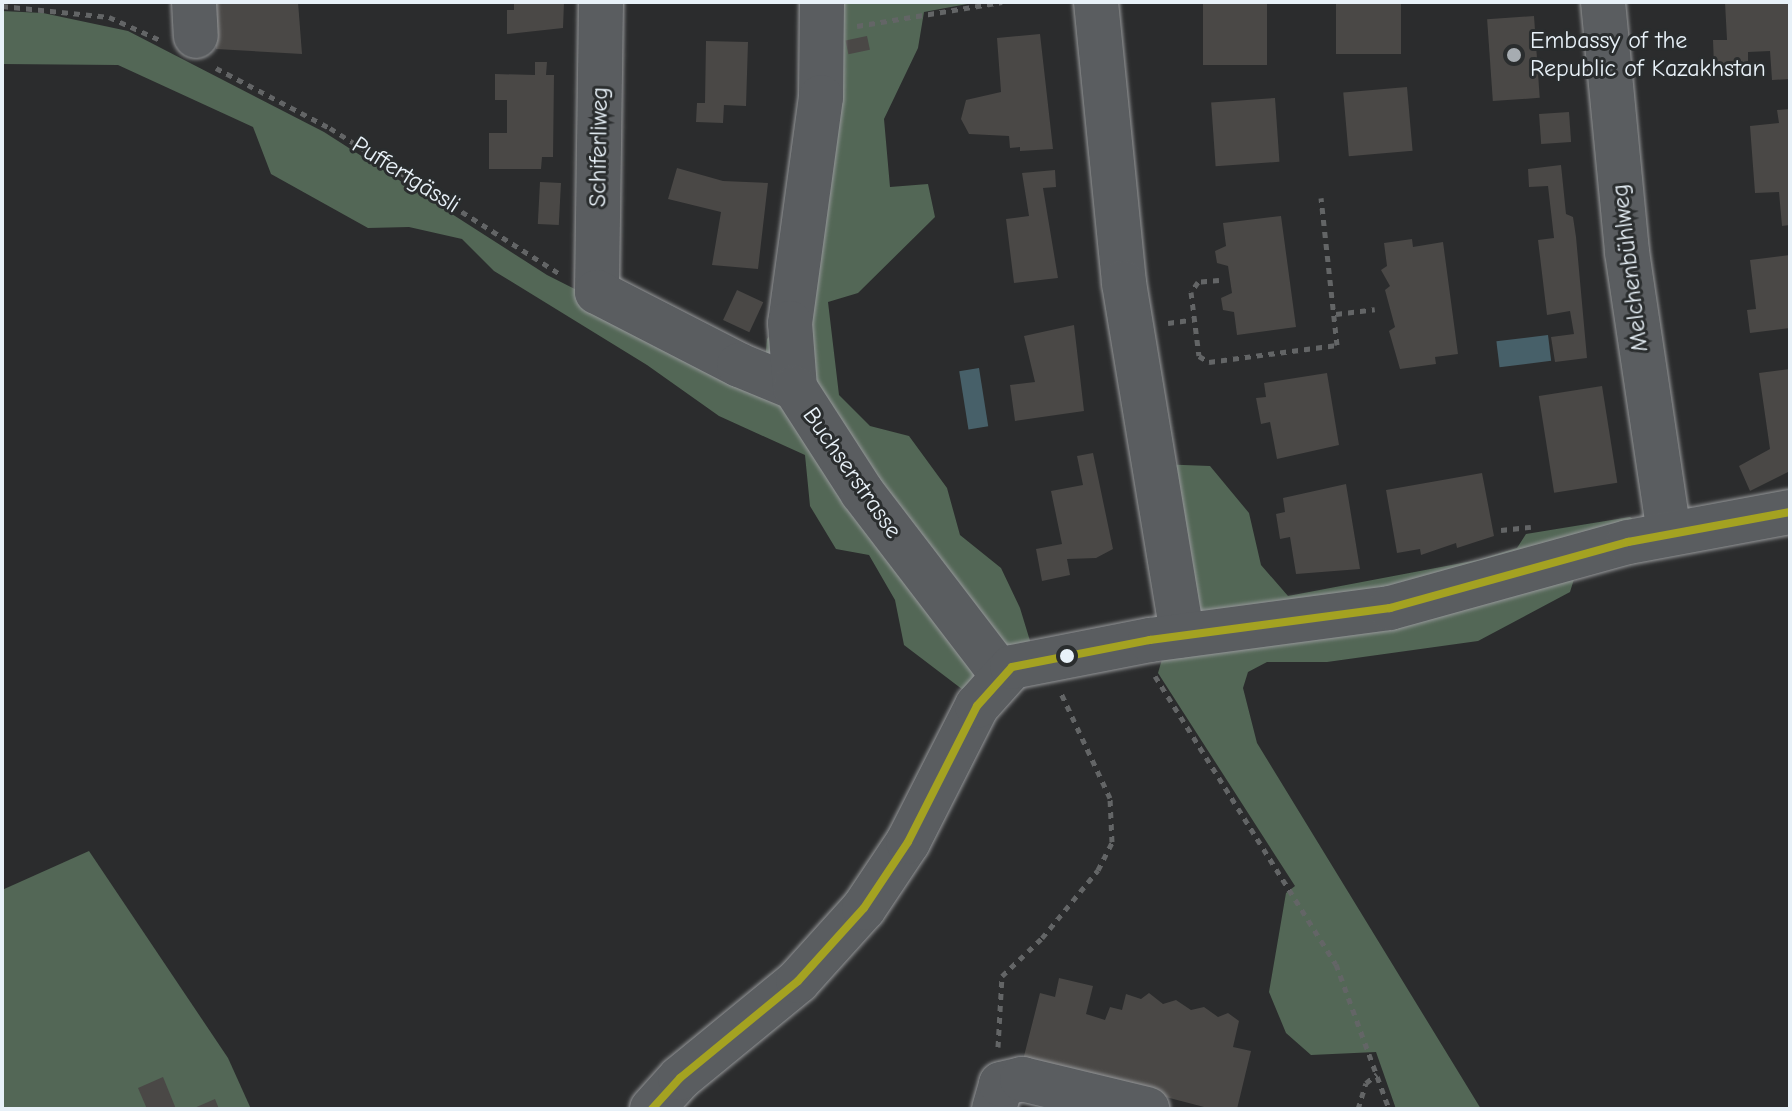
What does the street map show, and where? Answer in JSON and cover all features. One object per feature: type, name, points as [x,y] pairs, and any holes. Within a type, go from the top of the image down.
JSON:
[{"type":"street","name":"Schiferliweg","points":[[597,292],[601,2]]},
{"type":"street","points":[[1096,2],[1124,283],[1182,635]]},
{"type":"street","name":"Melchenbühlweg","points":[[1603,2],[1637,331],[1669,532]]},
{"type":"street","name":"Buchserstrasse","points":[[823,17],[820,107],[790,323],[795,388],[862,492],[1001,674]]},
{"type":"street","points":[[597,292],[739,365],[795,388]]},
{"type":"street","points":[[652,1109],[680,1078],[798,981],[864,908],[908,842],[977,706],[1001,674],[1030,661],[1182,635],[1430,600],[1669,532],[1790,512]]},
{"type":"street","points":[[998,1096],[1022,1079],[1147,1109]]},
{"type":"path","points":[[823,17],[1002,2]]},
{"type":"path","name":"Puffertgässli","points":[[2,6],[109,17],[189,35],[549,268],[597,292]]},
{"type":"path","points":[[1219,280],[1198,282],[1191,292],[1199,356],[1209,362],[1337,345],[1321,198]]},
{"type":"path","points":[[1335,314],[1375,309]]},
{"type":"path","points":[[1149,673],[1168,691],[1325,944],[1389,1109]]},
{"type":"path","points":[[998,1096],[997,1052],[1002,976],[1042,938],[1098,870],[1114,830],[1110,798],[1059,690]]},
{"type":"path","points":[[1358,1109],[1366,1083],[1377,1074]]},
{"type":"green space","points":[[831,2],[978,2],[924,12],[918,48],[884,119],[890,187],[928,184],[935,217],[858,293],[828,302],[839,395],[870,426],[909,436],[947,488],[960,535],[1001,568],[1020,608],[1034,654],[975,699],[904,645],[895,600],[869,555],[836,549],[810,506],[805,455],[719,416],[647,365],[494,271],[462,239],[409,227],[368,228],[271,174],[253,127],[118,65],[2,64],[2,11],[43,13],[128,31],[324,132],[547,275],[763,384],[767,339],[800,302]]},
{"type":"green space","points":[[1157,464],[1210,466],[1249,513],[1261,565],[1288,596],[1478,560],[1517,548],[1526,534],[1630,517],[1638,523],[1574,579],[1570,592],[1478,641],[1327,662],[1267,662],[1248,672],[1243,688],[1257,743],[1481,1109],[1396,1109],[1376,1052],[1311,1055],[1286,1033],[1269,992],[1286,893],[1295,886],[1158,673],[1167,642]]},
{"type":"green space","points":[[89,851],[228,1058],[251,1109],[2,1109],[2,890]]},
{"type":"water","points":[[1548,335],[1551,361],[1500,367],[1496,341]]},
{"type":"water","points":[[979,368],[988,426],[968,429],[959,371]]},
{"type":"building","points":[[211,2],[298,2],[302,54],[216,49]]},
{"type":"building","points":[[514,2],[564,2],[563,28],[507,34],[507,10],[514,10]]},
{"type":"building","points":[[1203,2],[1267,2],[1267,65],[1203,65]]},
{"type":"building","points":[[1336,2],[1401,2],[1401,54],[1336,54]]},
{"type":"building","points":[[1725,2],[1790,2],[1790,79],[1772,80],[1770,51],[1748,52],[1748,64],[1714,66],[1713,40],[1727,40]]},
{"type":"building","name":"Embassy of the Republic of Kazakhstan","points":[[1534,16],[1540,98],[1493,101],[1487,19]]},
{"type":"building","points":[[1040,34],[1053,149],[1020,151],[1020,147],[1010,148],[1009,136],[969,134],[961,119],[966,100],[1001,92],[997,38]]},
{"type":"building","points":[[867,36],[870,50],[848,54],[845,41]]},
{"type":"building","points":[[706,41],[748,42],[746,106],[724,105],[723,123],[696,122],[697,103],[705,103]]},
{"type":"building","points":[[535,62],[547,62],[546,75],[554,75],[553,157],[542,157],[541,169],[489,169],[489,133],[507,133],[507,100],[495,100],[495,74],[535,75]]},
{"type":"building","points":[[1407,87],[1413,151],[1349,156],[1343,93]]},
{"type":"building","points":[[1275,98],[1279,162],[1216,166],[1211,102]]},
{"type":"building","points":[[1790,109],[1790,225],[1782,226],[1779,192],[1755,193],[1750,126],[1779,123],[1777,110]]},
{"type":"building","points":[[1569,112],[1571,142],[1541,144],[1539,114]]},
{"type":"building","points":[[1561,165],[1566,214],[1573,217],[1576,237],[1587,358],[1555,362],[1551,337],[1574,334],[1570,311],[1547,315],[1538,240],[1554,238],[1548,186],[1529,187],[1528,169]]},
{"type":"building","points":[[677,168],[723,181],[768,183],[758,269],[712,265],[721,212],[668,199]]},
{"type":"building","points":[[1055,170],[1056,187],[1043,188],[1058,278],[1014,283],[1006,219],[1029,216],[1022,173]]},
{"type":"building","points":[[540,182],[561,183],[559,225],[538,224]]},
{"type":"building","points":[[1281,216],[1296,327],[1237,335],[1234,312],[1223,310],[1221,298],[1232,293],[1228,266],[1217,263],[1215,251],[1226,246],[1223,223]]},
{"type":"building","points":[[1412,239],[1413,247],[1443,242],[1458,354],[1435,357],[1436,364],[1400,369],[1389,331],[1395,327],[1385,290],[1390,286],[1381,270],[1387,266],[1384,243]]},
{"type":"building","points":[[1790,255],[1790,328],[1750,333],[1747,310],[1756,309],[1750,260]]},
{"type":"building","points":[[737,290],[763,302],[749,332],[723,320]]},
{"type":"building","points":[[1074,325],[1084,411],[1015,421],[1010,385],[1035,382],[1024,336]]},
{"type":"building","points":[[1790,369],[1790,471],[1750,491],[1739,466],[1770,449],[1759,373]]},
{"type":"building","points":[[1327,373],[1339,445],[1277,459],[1270,422],[1261,424],[1256,398],[1266,397],[1264,383]]},
{"type":"building","points":[[1602,386],[1617,483],[1554,493],[1539,396]]},
{"type":"building","points":[[1093,453],[1113,549],[1096,558],[1067,559],[1070,575],[1042,581],[1036,549],[1062,544],[1051,491],[1083,485],[1077,456]]},
{"type":"building","points":[[1482,473],[1494,536],[1457,548],[1456,543],[1421,555],[1420,549],[1397,553],[1386,490]]},
{"type":"building","points":[[1346,484],[1360,569],[1296,574],[1290,537],[1280,539],[1276,514],[1285,512],[1283,498]]},
{"type":"building","points":[[1059,978],[1093,986],[1086,1014],[1105,1020],[1110,1007],[1122,1010],[1126,994],[1141,999],[1149,993],[1163,1004],[1176,1000],[1191,1010],[1204,1007],[1218,1017],[1228,1013],[1239,1021],[1233,1047],[1251,1051],[1237,1109],[1208,1108],[1023,1060],[1040,993],[1055,997]]},
{"type":"building","points":[[163,1077],[176,1109],[147,1109],[138,1088]]},
{"type":"building","points":[[215,1099],[219,1109],[192,1109]]},
{"type":"transit line","points":[[652,1109],[680,1078],[798,981],[864,908],[908,842],[977,706],[1012,667],[1150,640],[1390,608],[1628,542],[1790,512]]},
{"type":"place","name":"Embassy of the Republic of Kazakhstan","points":[[1514,55]]}]
